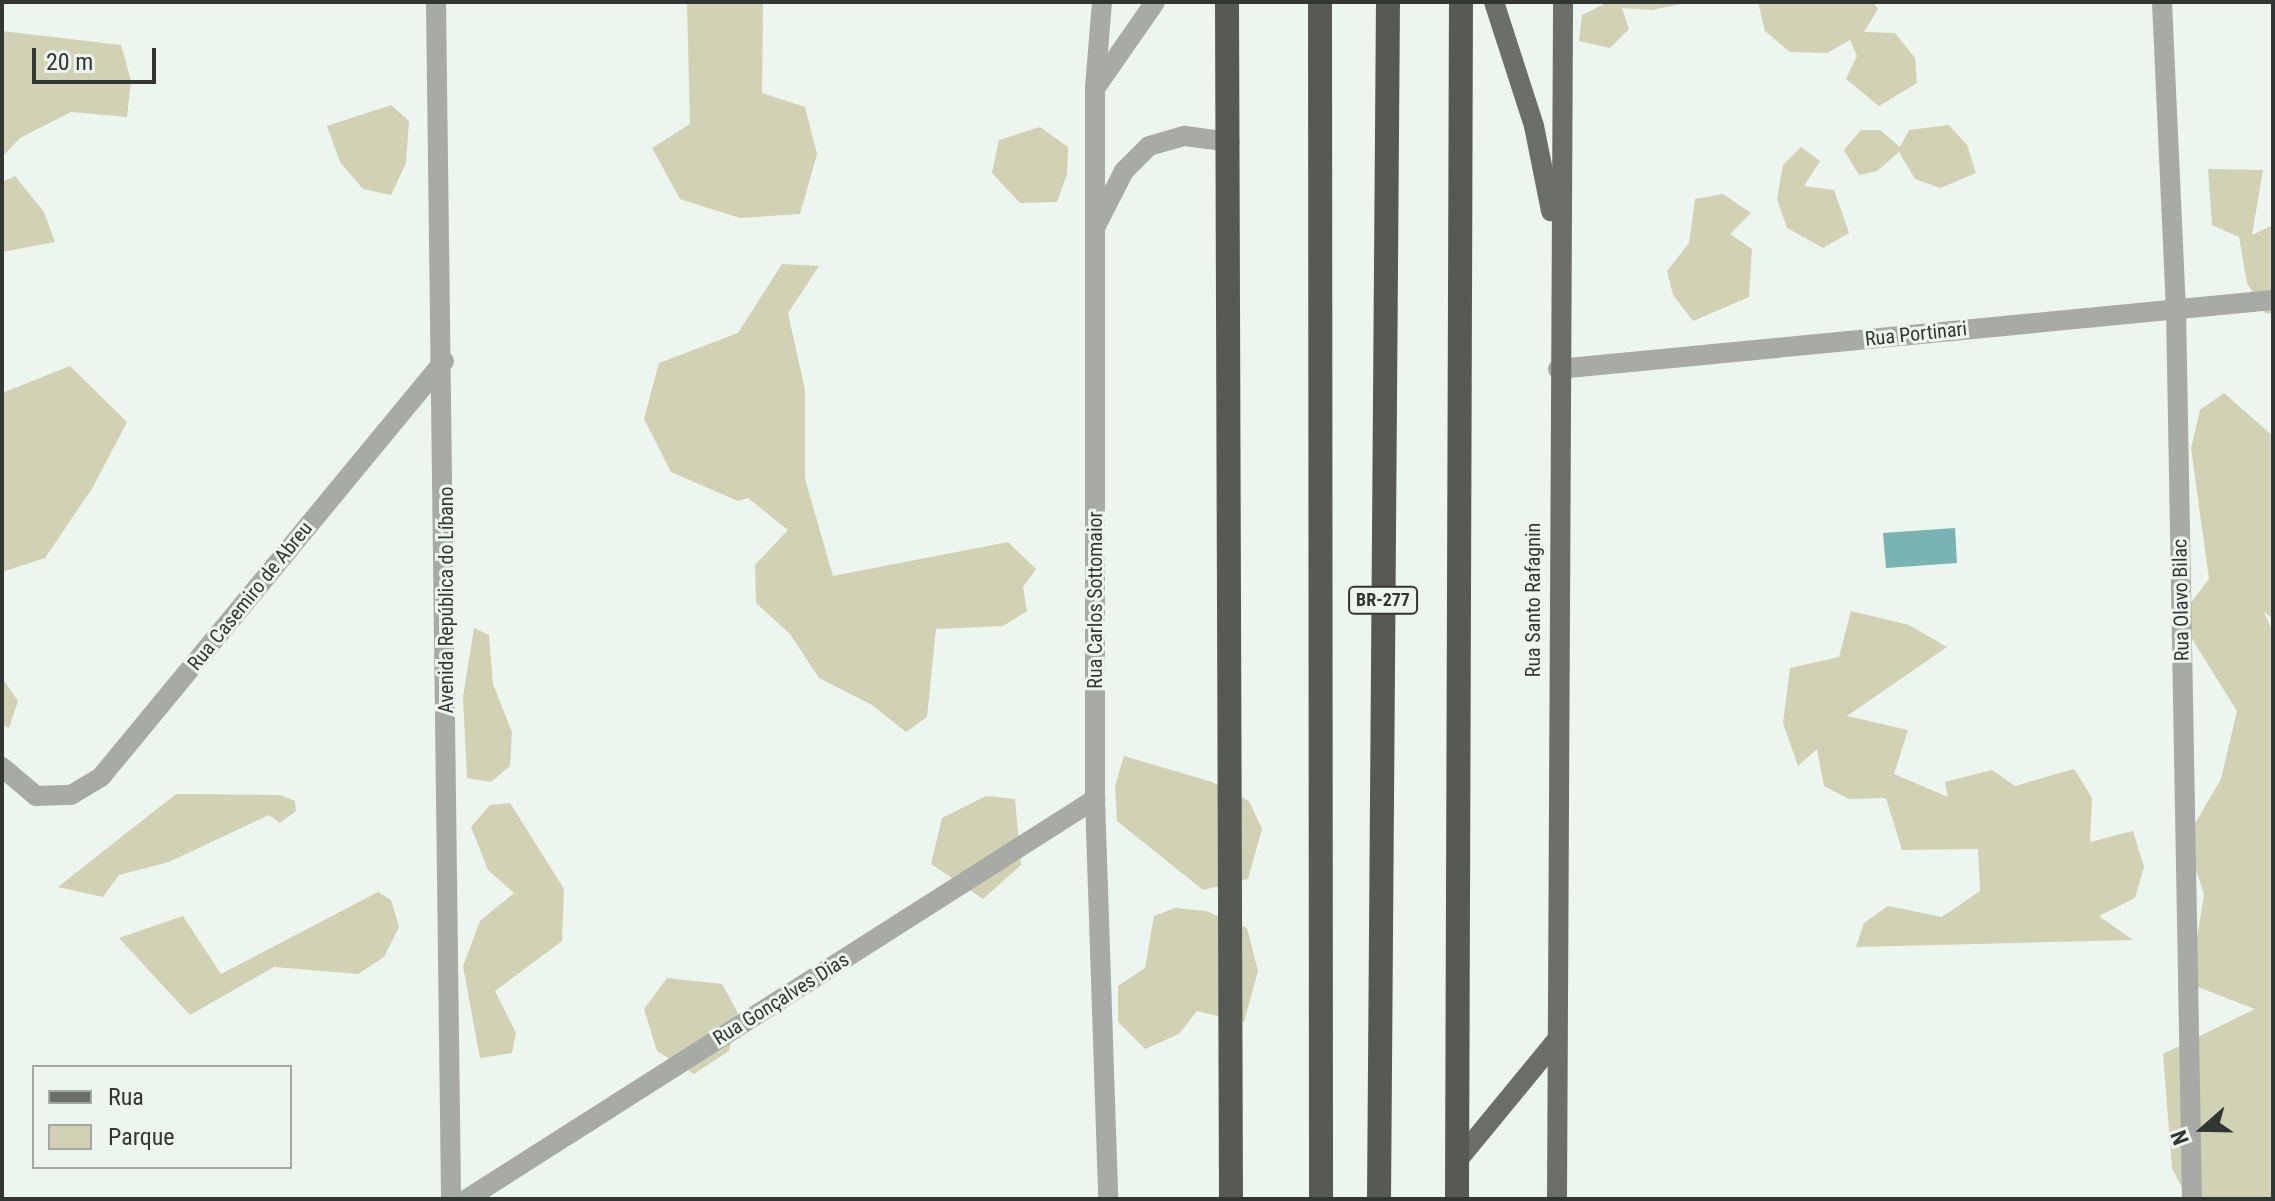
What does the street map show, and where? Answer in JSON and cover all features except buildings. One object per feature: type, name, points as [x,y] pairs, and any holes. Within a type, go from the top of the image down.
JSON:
[{"type":"highway","points":[[1227,2],[1230,142],[1231,1199]]},
{"type":"highway","name":"BR-277","points":[[1320,2],[1321,1199]]},
{"type":"highway","name":"BR-277","points":[[1379,1199],[1388,2]]},
{"type":"highway","points":[[1457,1199],[1461,2]]},
{"type":"main road","points":[[1494,2],[1534,126],[1559,254]]},
{"type":"main road","name":"Rua Santo Rafagnin","points":[[1557,1199],[1558,369],[1563,2]]},
{"type":"main road","points":[[1458,1160],[1555,1042]]},
{"type":"street","name":"Avenida República do Líbano","points":[[436,2],[444,361],[451,1199]]},
{"type":"street","name":"Rua Carlos Sottomaior","points":[[1102,2],[1095,88],[1095,799],[1108,1199]]},
{"type":"street","points":[[1095,88],[1155,2]]},
{"type":"street","name":"Rua Olavo Bilac","points":[[2162,2],[2176,309],[2192,1199]]},
{"type":"street","points":[[1094,230],[1124,171],[1149,146],[1185,136],[1230,142]]},
{"type":"street","name":"Rua Portinari","points":[[1558,369],[2273,300]]},
{"type":"street","name":"Rua Casemiro de Abreu","points":[[2,767],[36,796],[71,795],[101,777],[444,361]]},
{"type":"street","name":"Rua Gonçalves Dias","points":[[467,1199],[1095,799]]},
{"type":"green space","points":[[687,2],[763,2],[762,93],[805,107],[817,154],[800,214],[740,218],[680,199],[652,148],[690,124]]},
{"type":"green space","points":[[1608,2],[1690,2],[1652,10],[1622,8],[1629,29],[1610,48],[1579,41],[1582,15]]},
{"type":"green space","points":[[1758,2],[1873,2],[1878,9],[1864,32],[1895,33],[1915,58],[1917,83],[1879,106],[1846,79],[1857,56],[1850,40],[1827,53],[1790,52],[1765,31]]},
{"type":"green space","points":[[2,31],[121,45],[131,81],[127,117],[71,112],[20,138],[2,157]]},
{"type":"green space","points":[[391,105],[409,121],[406,163],[391,195],[363,189],[340,162],[327,126]]},
{"type":"green space","points":[[1949,125],[1967,145],[1976,173],[1940,188],[1915,179],[1899,152],[1877,171],[1859,175],[1844,150],[1861,130],[1880,130],[1900,147],[1909,130]]},
{"type":"green space","points":[[1040,127],[1068,147],[1067,174],[1057,202],[1020,203],[992,173],[999,140]]},
{"type":"green space","points":[[1801,147],[1820,161],[1804,186],[1834,190],[1849,233],[1823,248],[1787,228],[1777,199],[1783,165]]},
{"type":"green space","points":[[2208,169],[2263,170],[2252,235],[2273,225],[2273,314],[2265,313],[2247,283],[2239,237],[2212,225]]},
{"type":"green space","points":[[15,176],[44,212],[55,242],[2,252],[2,182]]},
{"type":"green space","points":[[1723,194],[1751,213],[1730,234],[1752,249],[1749,297],[1693,321],[1673,295],[1667,271],[1689,243],[1695,199]]},
{"type":"green space","points":[[782,264],[819,266],[788,313],[805,390],[805,479],[833,576],[1008,542],[1036,569],[1023,587],[1027,611],[1003,626],[936,629],[927,717],[906,732],[872,705],[819,678],[790,634],[756,603],[755,565],[788,530],[748,498],[738,501],[671,472],[644,419],[659,363],[738,333]]},
{"type":"green space","points":[[70,366],[127,422],[93,487],[45,558],[2,572],[2,393]]},
{"type":"green space","points":[[2224,393],[2273,436],[2273,619],[2264,612],[2273,633],[2273,1199],[2188,1199],[2172,1168],[2163,1054],[2255,1009],[2190,984],[2204,894],[2186,839],[2221,779],[2237,711],[2179,618],[2209,579],[2191,448],[2200,410]]},
{"type":"green space","points":[[1851,611],[1909,625],[1947,647],[1847,716],[1908,730],[1894,774],[1948,797],[1945,782],[1992,770],[2015,786],[2074,769],[2092,798],[2090,842],[2133,831],[2144,867],[2135,898],[2099,916],[2133,940],[1856,947],[1864,923],[1888,906],[1942,917],[1980,891],[1978,849],[1902,850],[1886,798],[1849,799],[1824,786],[1817,749],[1798,766],[1783,723],[1790,668],[1839,657]]},
{"type":"green space","points":[[474,628],[489,635],[493,684],[512,732],[510,766],[491,782],[467,778],[463,697]]},
{"type":"green space","points":[[2,678],[18,701],[9,728],[2,725]]},
{"type":"green space","points":[[1124,756],[1212,782],[1249,801],[1262,829],[1248,879],[1203,890],[1117,821],[1115,786]]},
{"type":"green space","points":[[176,794],[280,795],[295,801],[296,811],[280,823],[269,815],[169,862],[119,875],[103,897],[58,887]]},
{"type":"green space","points":[[986,796],[1015,799],[1021,865],[983,899],[931,864],[942,818]]},
{"type":"green space","points":[[510,803],[564,889],[562,941],[495,991],[516,1033],[512,1053],[480,1058],[463,966],[480,921],[514,893],[488,870],[471,827],[490,805]]},
{"type":"green space","points":[[378,892],[391,900],[399,927],[384,957],[358,974],[274,967],[190,1015],[119,938],[183,916],[221,974]]},
{"type":"green space","points":[[1175,908],[1206,911],[1247,928],[1258,971],[1244,1022],[1197,1011],[1179,1034],[1145,1049],[1118,1022],[1118,986],[1145,968],[1154,916]]},
{"type":"green space","points":[[667,978],[722,984],[738,1013],[729,1051],[694,1074],[657,1051],[644,1009]]},
{"type":"water","points":[[1955,528],[1957,563],[1886,568],[1883,533]]}]
